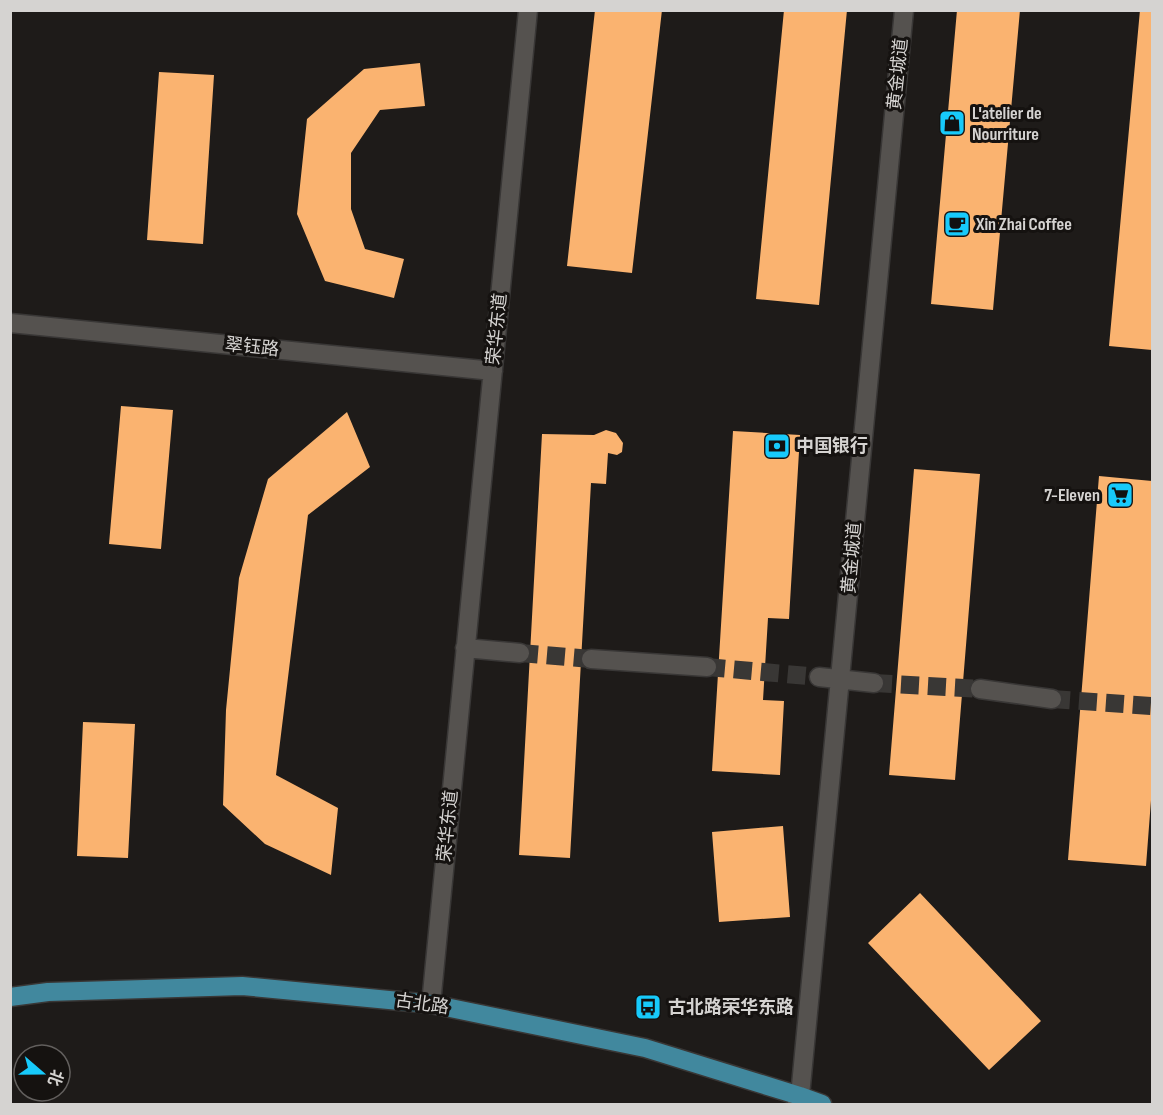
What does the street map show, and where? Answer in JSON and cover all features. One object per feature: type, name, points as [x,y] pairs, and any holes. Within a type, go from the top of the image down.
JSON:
[{"type":"main road","name":"古北路","points":[[10,997],[48,992],[242,986],[431,1004],[645,1048],[798,1100],[822,1104]]},
{"type":"street","name":"荣华东道","points":[[431,1004],[528,10]]},
{"type":"street","name":"黄金城道","points":[[798,1100],[904,10]]},
{"type":"street","name":"翠钰路","points":[[10,323],[493,371]]},
{"type":"street","points":[[465,648],[520,653]]},
{"type":"street","points":[[591,659],[707,667]]},
{"type":"street","points":[[819,677],[874,683]]},
{"type":"street","points":[[980,689],[1052,699]]},
{"type":"building","points":[[595,10],[662,10],[632,273],[567,266]]},
{"type":"building","points":[[784,10],[847,10],[819,305],[756,299]]},
{"type":"building","points":[[957,10],[1020,10],[993,310],[931,304]]},
{"type":"building","points":[[1140,10],[1152,11],[1152,350],[1109,346]]},
{"type":"building","points":[[420,63],[425,106],[380,110],[351,153],[351,209],[365,249],[404,259],[394,298],[325,281],[297,214],[307,119],[364,69]]},
{"type":"building","points":[[159,72],[214,75],[203,244],[147,240]]},
{"type":"building","points":[[121,406],[173,410],[161,549],[109,544]]},
{"type":"building","points":[[347,412],[370,467],[308,515],[276,775],[338,808],[331,875],[265,844],[223,805],[226,710],[239,578],[268,479]]},
{"type":"building","points":[[606,430],[616,433],[623,443],[622,452],[617,455],[608,453],[606,484],[591,483],[570,858],[519,855],[542,434],[594,435]]},
{"type":"building","points":[[733,431],[800,435],[789,619],[768,618],[763,700],[784,701],[780,775],[712,771]]},
{"type":"building","points":[[914,469],[980,474],[955,780],[889,775]]},
{"type":"building","points":[[1099,476],[1152,481],[1152,787],[1146,866],[1068,860]]},
{"type":"building","points":[[83,722],[135,724],[128,858],[77,856]]},
{"type":"building","points":[[783,826],[790,917],[719,922],[712,832]]},
{"type":"building","points":[[920,893],[1041,1021],[989,1070],[868,943]]},
{"type":"tunnel","points":[[520,653],[591,659]]},
{"type":"tunnel","points":[[707,667],[819,677]]},
{"type":"tunnel","points":[[874,683],[980,689]]},
{"type":"tunnel","points":[[1052,699],[1152,706]]},
{"type":"place","name":"L'atelier de Nourriture","points":[[952,123]]},
{"type":"place","name":"Xin Zhai Coffee","points":[[957,224]]},
{"type":"place","name":"中国银行","points":[[777,446]]},
{"type":"place","name":"7-Eleven","points":[[1120,495]]},
{"type":"place","name":"古北路荣华东路","points":[[648,1007]]}]
